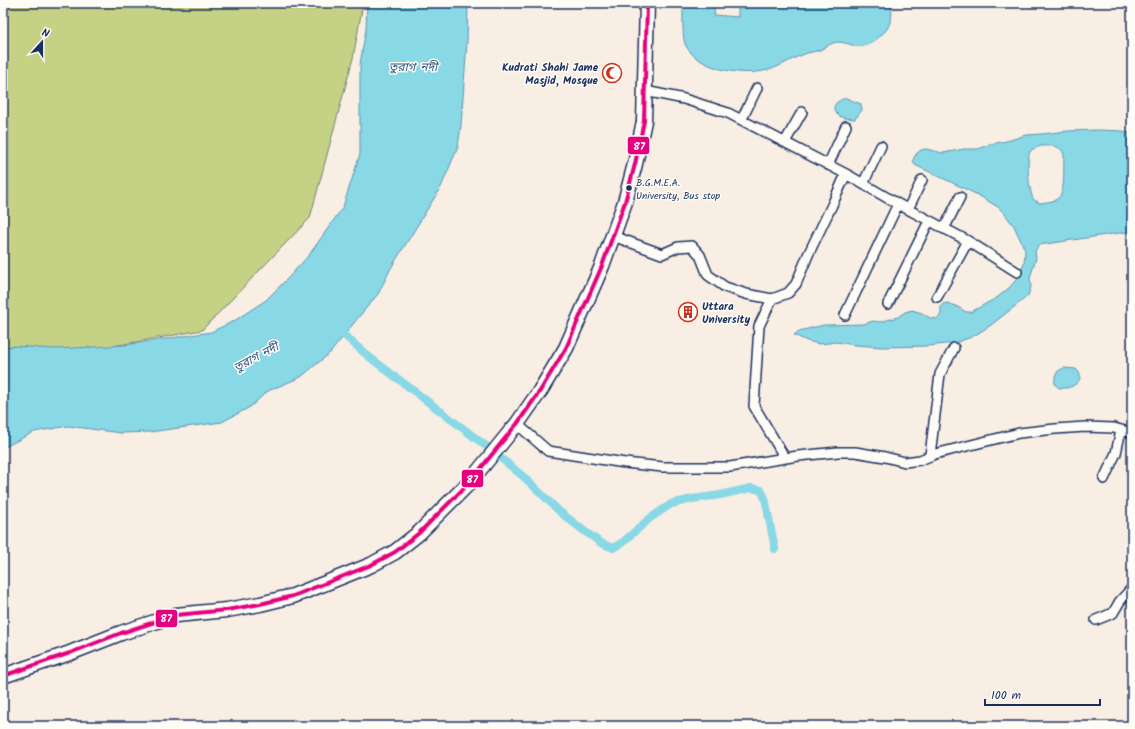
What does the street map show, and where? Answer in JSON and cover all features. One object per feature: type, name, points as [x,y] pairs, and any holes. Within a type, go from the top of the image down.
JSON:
[{"type":"highway","points":[[3,676],[70,653],[121,633],[176,615],[227,610],[260,604],[293,596],[331,582],[371,565],[395,552],[419,533],[468,484],[514,427],[540,391],[566,348],[602,266],[625,202],[644,121],[644,66],[647,3]]},
{"type":"street","points":[[742,120],[757,88]]},
{"type":"street","points":[[645,91],[684,99],[728,113],[846,174],[908,210],[968,241],[1017,272]]},
{"type":"street","points":[[785,142],[802,112]]},
{"type":"street","points":[[828,165],[846,126]]},
{"type":"street","points":[[863,184],[882,146]]},
{"type":"street","points":[[613,236],[662,254],[678,247],[692,246],[700,255],[708,275],[725,287],[746,294],[772,299],[788,293],[796,284],[846,174]]},
{"type":"street","points":[[908,210],[922,180]]},
{"type":"street","points":[[944,229],[960,197]]},
{"type":"street","points":[[845,315],[898,204]]},
{"type":"street","points":[[888,304],[929,221]]},
{"type":"street","points":[[937,297],[968,241]]},
{"type":"street","points":[[772,299],[759,326],[754,406],[785,458]]},
{"type":"street","points":[[930,456],[940,374],[954,348]]},
{"type":"street","points":[[514,427],[548,451],[625,463],[663,467],[730,467],[785,458],[838,452],[855,452],[885,456],[905,462],[920,460],[949,450],[1019,433],[1085,427],[1114,428],[1132,433]]},
{"type":"street","points":[[1104,479],[1116,453],[1121,430]]},
{"type":"street","points":[[1096,620],[1113,613],[1120,601],[1132,588]]},
{"type":"green space","points":[[3,3],[363,3],[353,58],[310,218],[202,330],[3,366]]},
{"type":"water","name":"তুরাগ নদী","points":[[367,3],[468,3],[467,42],[461,125],[458,147],[441,187],[391,268],[378,294],[330,353],[301,377],[268,391],[250,407],[222,422],[150,432],[121,433],[68,426],[34,432],[3,448],[3,347],[17,346],[51,349],[124,345],[211,332],[234,321],[266,300],[309,255],[343,207],[360,154],[360,64],[366,29]]},
{"type":"water","points":[[684,3],[715,3],[714,15],[738,17],[738,3],[890,3],[892,12],[891,20],[887,29],[871,43],[856,46],[838,42],[833,43],[820,50],[804,54],[773,68],[763,71],[743,72],[721,69],[700,60],[692,54],[686,46],[684,39]]},
{"type":"water","points":[[846,98],[861,104],[862,110],[855,119],[840,116],[835,111],[834,106],[836,103]]},
{"type":"water","points":[[1067,131],[1123,131],[1132,134],[1132,252],[1130,237],[1126,232],[1039,245],[1035,251],[1036,258],[1030,278],[1031,286],[1028,296],[977,334],[954,343],[928,346],[883,347],[836,342],[819,344],[807,341],[794,335],[799,331],[824,325],[864,324],[873,321],[880,322],[898,317],[905,312],[912,310],[922,313],[930,318],[937,319],[941,314],[941,307],[943,304],[947,303],[966,312],[971,312],[998,297],[1016,280],[1024,264],[1025,250],[1014,226],[998,207],[976,194],[915,165],[913,160],[916,154],[921,150],[926,149],[943,153],[964,149],[978,149],[990,144],[1007,141],[1026,135]],"holes":[[[1041,146],[1058,147],[1063,151],[1064,155],[1063,185],[1061,195],[1052,201],[1040,203],[1032,197],[1029,184],[1028,162],[1030,152]]]},
{"type":"water","points":[[1064,368],[1076,369],[1080,375],[1079,381],[1068,388],[1056,386],[1055,380],[1058,371]]},
{"type":"waterway","points":[[336,328],[368,356],[490,449],[525,478],[560,512],[601,543],[613,548],[623,542],[649,519],[671,504],[751,488],[761,490],[765,498],[775,549]]},
{"type":"transit line","name":"87","points":[[3,676],[70,653],[121,633],[176,615],[227,610],[293,596],[371,565],[395,552],[419,533],[468,484],[517,424],[540,391],[566,348],[602,266],[625,202],[644,121],[647,3]]},
{"type":"place","name":"Kudrati Shahi Jame Masjid, Mosque","points":[[612,73]]},
{"type":"place","name":"B.G.M.E.A. University, Bus stop","points":[[629,188]]},
{"type":"place","name":"Uttara University","points":[[688,312]]}]
